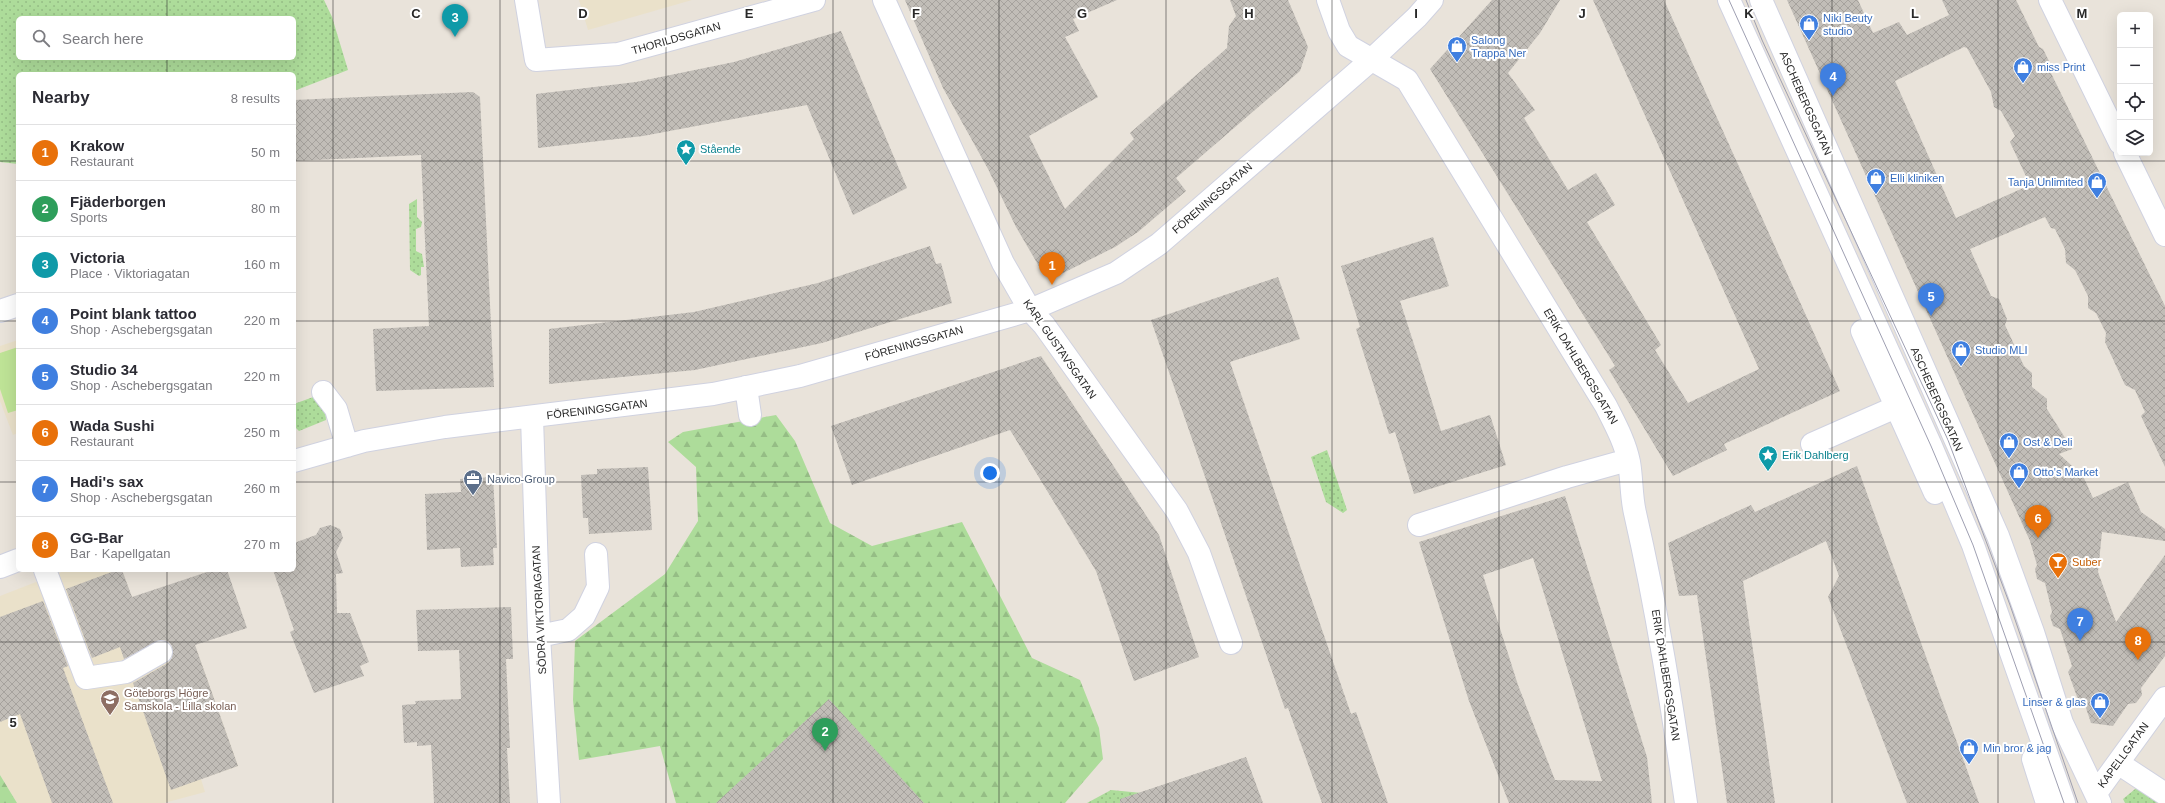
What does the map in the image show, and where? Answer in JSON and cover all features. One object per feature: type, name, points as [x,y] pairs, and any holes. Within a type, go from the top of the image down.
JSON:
[{"type":"street","name":"THORILDSGATAN","points":[[526,0],[536,60],[618,54],[814,0]]},
{"type":"street","name":"KARL GUSTAVSGATAN","points":[[884,0],[1004,262],[1030,310],[1044,325],[1177,511],[1198,553],[1231,644]]},
{"type":"street","name":"ERIK DAHLBERGSGATAN","points":[[1328,0],[1339,31],[1348,46],[1370,61],[1407,80],[1606,406],[1619,432],[1628,460],[1634,510],[1648,572],[1666,666],[1686,803]]},
{"type":"street","name":"FÖRENINGSGATAN","points":[[296,460],[364,441],[445,427],[713,394],[800,376],[1030,310],[1116,272],[1159,244],[1370,61],[1417,17],[1432,0]]},
{"type":"street","points":[[1716,0],[1966,562],[2047,803]]},
{"type":"street","points":[[1729,0],[1931,446],[1973,545],[2064,803]]},
{"type":"street","points":[[1746,0],[1762,40],[1948,440],[2010,604],[2062,758],[2073,763],[2091,800]]},
{"type":"street","name":"ASCHEBERGSGATAN","points":[[1761,0],[1998,536],[2062,723],[2091,800]]},
{"type":"street","points":[[2050,0],[2117,138]]},
{"type":"street","points":[[2126,156],[2165,236]]},
{"type":"street","points":[[0,311],[16,306]]},
{"type":"street","points":[[746,387],[750,414]]},
{"type":"street","points":[[323,392],[336,409],[347,446]]},
{"type":"street","points":[[1812,444],[1896,407]]},
{"type":"street","name":"SÖDRA VIKTORIAGATAN","points":[[532,417],[539,636],[549,803]]},
{"type":"street","points":[[1419,525],[1567,477],[1628,460]]},
{"type":"street","points":[[539,636],[568,630],[584,616],[598,587],[596,554]]},
{"type":"street","points":[[0,567],[16,561]]},
{"type":"street","points":[[46,572],[86,678],[126,672],[161,652]]},
{"type":"street","name":"KAPELLGATAN","points":[[2091,800],[2165,698]]},
{"type":"street","points":[[2118,763],[2165,794]]},
{"type":"shaded area","points":[[579,0],[692,0],[588,30]]},
{"type":"shaded area","points":[[16,341],[16,434],[13,435],[0,401],[0,346]]},
{"type":"shaded area","name":"Göteborgs Högre Samskola - Lilla skolan","points":[[62,572],[123,572],[156,665],[197,651],[238,766],[201,779],[205,792],[164,803],[17,803],[0,775],[0,596]]},
{"type":"green space","points":[[0,0],[324,0],[332,17],[348,70],[296,90],[296,72],[16,72],[16,164],[0,162]]},
{"type":"green space","points":[[417,199],[417,217],[422,222],[421,227],[416,229],[416,251],[422,254],[424,267],[421,267],[421,275],[419,276],[410,270],[409,204]]},
{"type":"green space","points":[[16,348],[16,411],[8,413],[0,389],[0,353]]},
{"type":"green space","points":[[316,396],[325,406],[326,420],[299,431],[296,428],[296,403]]},
{"type":"green space","points":[[776,415],[795,441],[830,523],[872,546],[962,522],[1032,658],[1080,680],[1099,728],[1103,759],[1065,803],[676,803],[660,746],[579,760],[573,700],[575,641],[665,574],[698,521],[696,467],[668,442],[683,432]]},
{"type":"green space","points":[[1327,450],[1347,510],[1343,513],[1326,502],[1311,457]]},
{"type":"green space","points":[[0,775],[17,803],[0,803]]},
{"type":"green space","points":[[2140,785],[2165,803],[2125,803],[2123,799]]},
{"type":"green space","points":[[1111,790],[1142,793],[1145,803],[1087,803]]},
{"type":"building","points":[[905,0],[1117,0],[1073,19],[1079,31],[1065,37],[1098,97],[1029,136],[1065,209],[1134,139],[1130,133],[1227,48],[1229,26],[1236,16],[1230,0],[1288,0],[1308,47],[1300,71],[1176,178],[1186,191],[1138,232],[1115,247],[1059,275],[1040,268],[1016,227],[988,169],[943,88]]},
{"type":"building","points":[[1492,0],[1560,0],[1540,33],[1508,73],[1535,110],[1524,118],[1568,190],[1596,173],[1615,205],[1587,222],[1661,345],[1655,350],[1688,403],[1759,369],[1593,0],[1664,0],[1840,391],[1724,444],[1727,450],[1673,476],[1609,370],[1615,366],[1430,69]]},
{"type":"building","points":[[1787,0],[1858,0],[1873,33],[1899,22],[1907,35],[1949,15],[1942,0],[2016,0],[2039,47],[2043,49],[2049,61],[2048,67],[2165,306],[2165,467],[2141,416],[2145,412],[2135,390],[2125,385],[2105,342],[2106,333],[2096,313],[2088,308],[2088,296],[2075,270],[2066,263],[2065,249],[2055,229],[2051,228],[2045,217],[1970,249],[1991,296],[1999,299],[2007,319],[2005,325],[2024,366],[2032,373],[2032,387],[2047,399],[2047,409],[2072,449],[2059,454],[2083,476],[2093,498],[2128,482],[2141,512],[2165,529],[2165,541],[2102,532],[2098,572],[2116,622],[2165,555],[2165,656],[2141,688],[2142,695],[2136,703],[2128,704],[2113,726],[2091,723],[2085,705],[2079,702],[2068,672],[2072,666],[2060,629],[2053,626],[2050,616],[2052,612],[2045,583],[2037,579],[2035,569],[2037,565],[2030,541]],"holes":[[[1964,47],[1967,48],[1991,92],[1994,107],[2001,111],[2015,136],[2010,142],[2030,185],[1956,218],[1895,81]]]},
{"type":"building","points":[[841,31],[907,188],[853,215],[807,105],[643,136],[538,148],[536,94],[636,82],[734,62]]},
{"type":"building","points":[[473,92],[480,97],[494,387],[376,391],[373,329],[429,326],[421,155],[296,161],[296,100]]},
{"type":"building","points":[[1433,237],[1449,286],[1400,301],[1441,431],[1490,415],[1506,465],[1414,494],[1395,432],[1389,434],[1356,329],[1360,327],[1341,266]]},
{"type":"building","points":[[930,246],[936,264],[941,263],[952,303],[822,343],[695,370],[549,384],[549,329],[694,312],[818,283]]},
{"type":"building","points":[[1278,277],[1300,339],[1230,362],[1351,714],[1356,712],[1388,803],[1322,803],[1288,708],[1285,709],[1151,320]]},
{"type":"building","points":[[1041,356],[1159,535],[1199,657],[1134,681],[1096,571],[1010,430],[852,485],[831,426]]},
{"type":"building","points":[[1857,466],[1979,803],[1907,803],[1828,597],[1839,576],[1826,541],[1743,581],[1775,803],[1727,803],[1697,595],[1679,596],[1668,543],[1751,505],[1755,512]]},
{"type":"building","points":[[648,467],[652,530],[589,534],[588,518],[583,518],[581,475],[597,474],[597,469]]},
{"type":"building","points":[[493,477],[497,548],[493,548],[494,565],[461,567],[460,548],[427,550],[425,494],[461,492],[460,479]]},
{"type":"building","points":[[1565,496],[1647,757],[1652,803],[1509,803],[1469,701],[1419,542]],"holes":[[[1533,558],[1602,781],[1555,780],[1518,685],[1483,575]]]},
{"type":"building","points":[[330,525],[340,529],[343,538],[336,552],[343,573],[336,574],[337,613],[350,613],[369,662],[360,666],[364,676],[314,693],[290,632],[294,630],[274,572],[296,572],[296,542],[316,535],[320,528]]},
{"type":"building","points":[[112,572],[123,572],[132,597],[207,572],[228,572],[247,628],[195,645],[238,766],[171,790],[133,683],[168,663],[172,658],[172,646],[168,641],[161,640],[124,659],[120,647],[92,658],[66,589]]},
{"type":"building","points":[[43,601],[68,666],[63,668],[113,803],[52,803],[20,714],[0,722],[0,617]]},
{"type":"building","points":[[511,607],[513,659],[506,659],[510,748],[507,748],[510,803],[434,803],[431,745],[417,746],[417,742],[404,743],[402,705],[416,704],[415,701],[461,699],[459,650],[418,651],[416,610]]},
{"type":"building","points":[[829,699],[924,803],[716,803]]},
{"type":"building","points":[[1246,757],[1263,803],[1120,803],[1120,799]]},
{"type":"tram line","points":[[1729,0],[1931,446],[1973,545],[2064,803]]},
{"type":"tram line","points":[[1746,0],[1762,40],[1948,440],[2010,605],[2078,803]]},
{"type":"place","name":"Victoria","points":[[455,37]]},
{"type":"place","name":"Niki Beuty studio","points":[[1809,41]]},
{"type":"place","name":"Salong Trappa Ner","points":[[1457,63]]},
{"type":"place","name":"miss Print","points":[[2023,84]]},
{"type":"place","name":"Point blank tattoo","points":[[1833,96]]},
{"type":"place","name":"Stående","points":[[686,166]]},
{"type":"place","name":"Elli kliniken","points":[[1876,195]]},
{"type":"place","name":"Tanja Unlimited","points":[[2097,199]]},
{"type":"place","name":"Krakow","points":[[1052,285]]},
{"type":"place","name":"Studio 34","points":[[1931,316]]},
{"type":"place","name":"Studio MLI","points":[[1961,367]]},
{"type":"place","name":"Ost & Deli","points":[[2009,459]]},
{"type":"place","name":"Erik Dahlberg","points":[[1768,472]]},
{"type":"place","name":"Otto's Market","points":[[2019,489]]},
{"type":"place","name":"Navico-Group","points":[[473,496]]},
{"type":"place","name":"Wada Sushi","points":[[2038,538]]},
{"type":"place","name":"Suber","points":[[2058,579]]},
{"type":"place","name":"Hadi's sax","points":[[2080,641]]},
{"type":"place","name":"GG-Bar","points":[[2138,660]]},
{"type":"place","name":"Göteborgs Högre Samskola - Lilla skolan","points":[[110,716]]},
{"type":"place","name":"Linser & glas","points":[[2100,719]]},
{"type":"place","name":"Fjäderborgen","points":[[825,751]]},
{"type":"place","name":"Min bror & jag","points":[[1969,765]]}]
